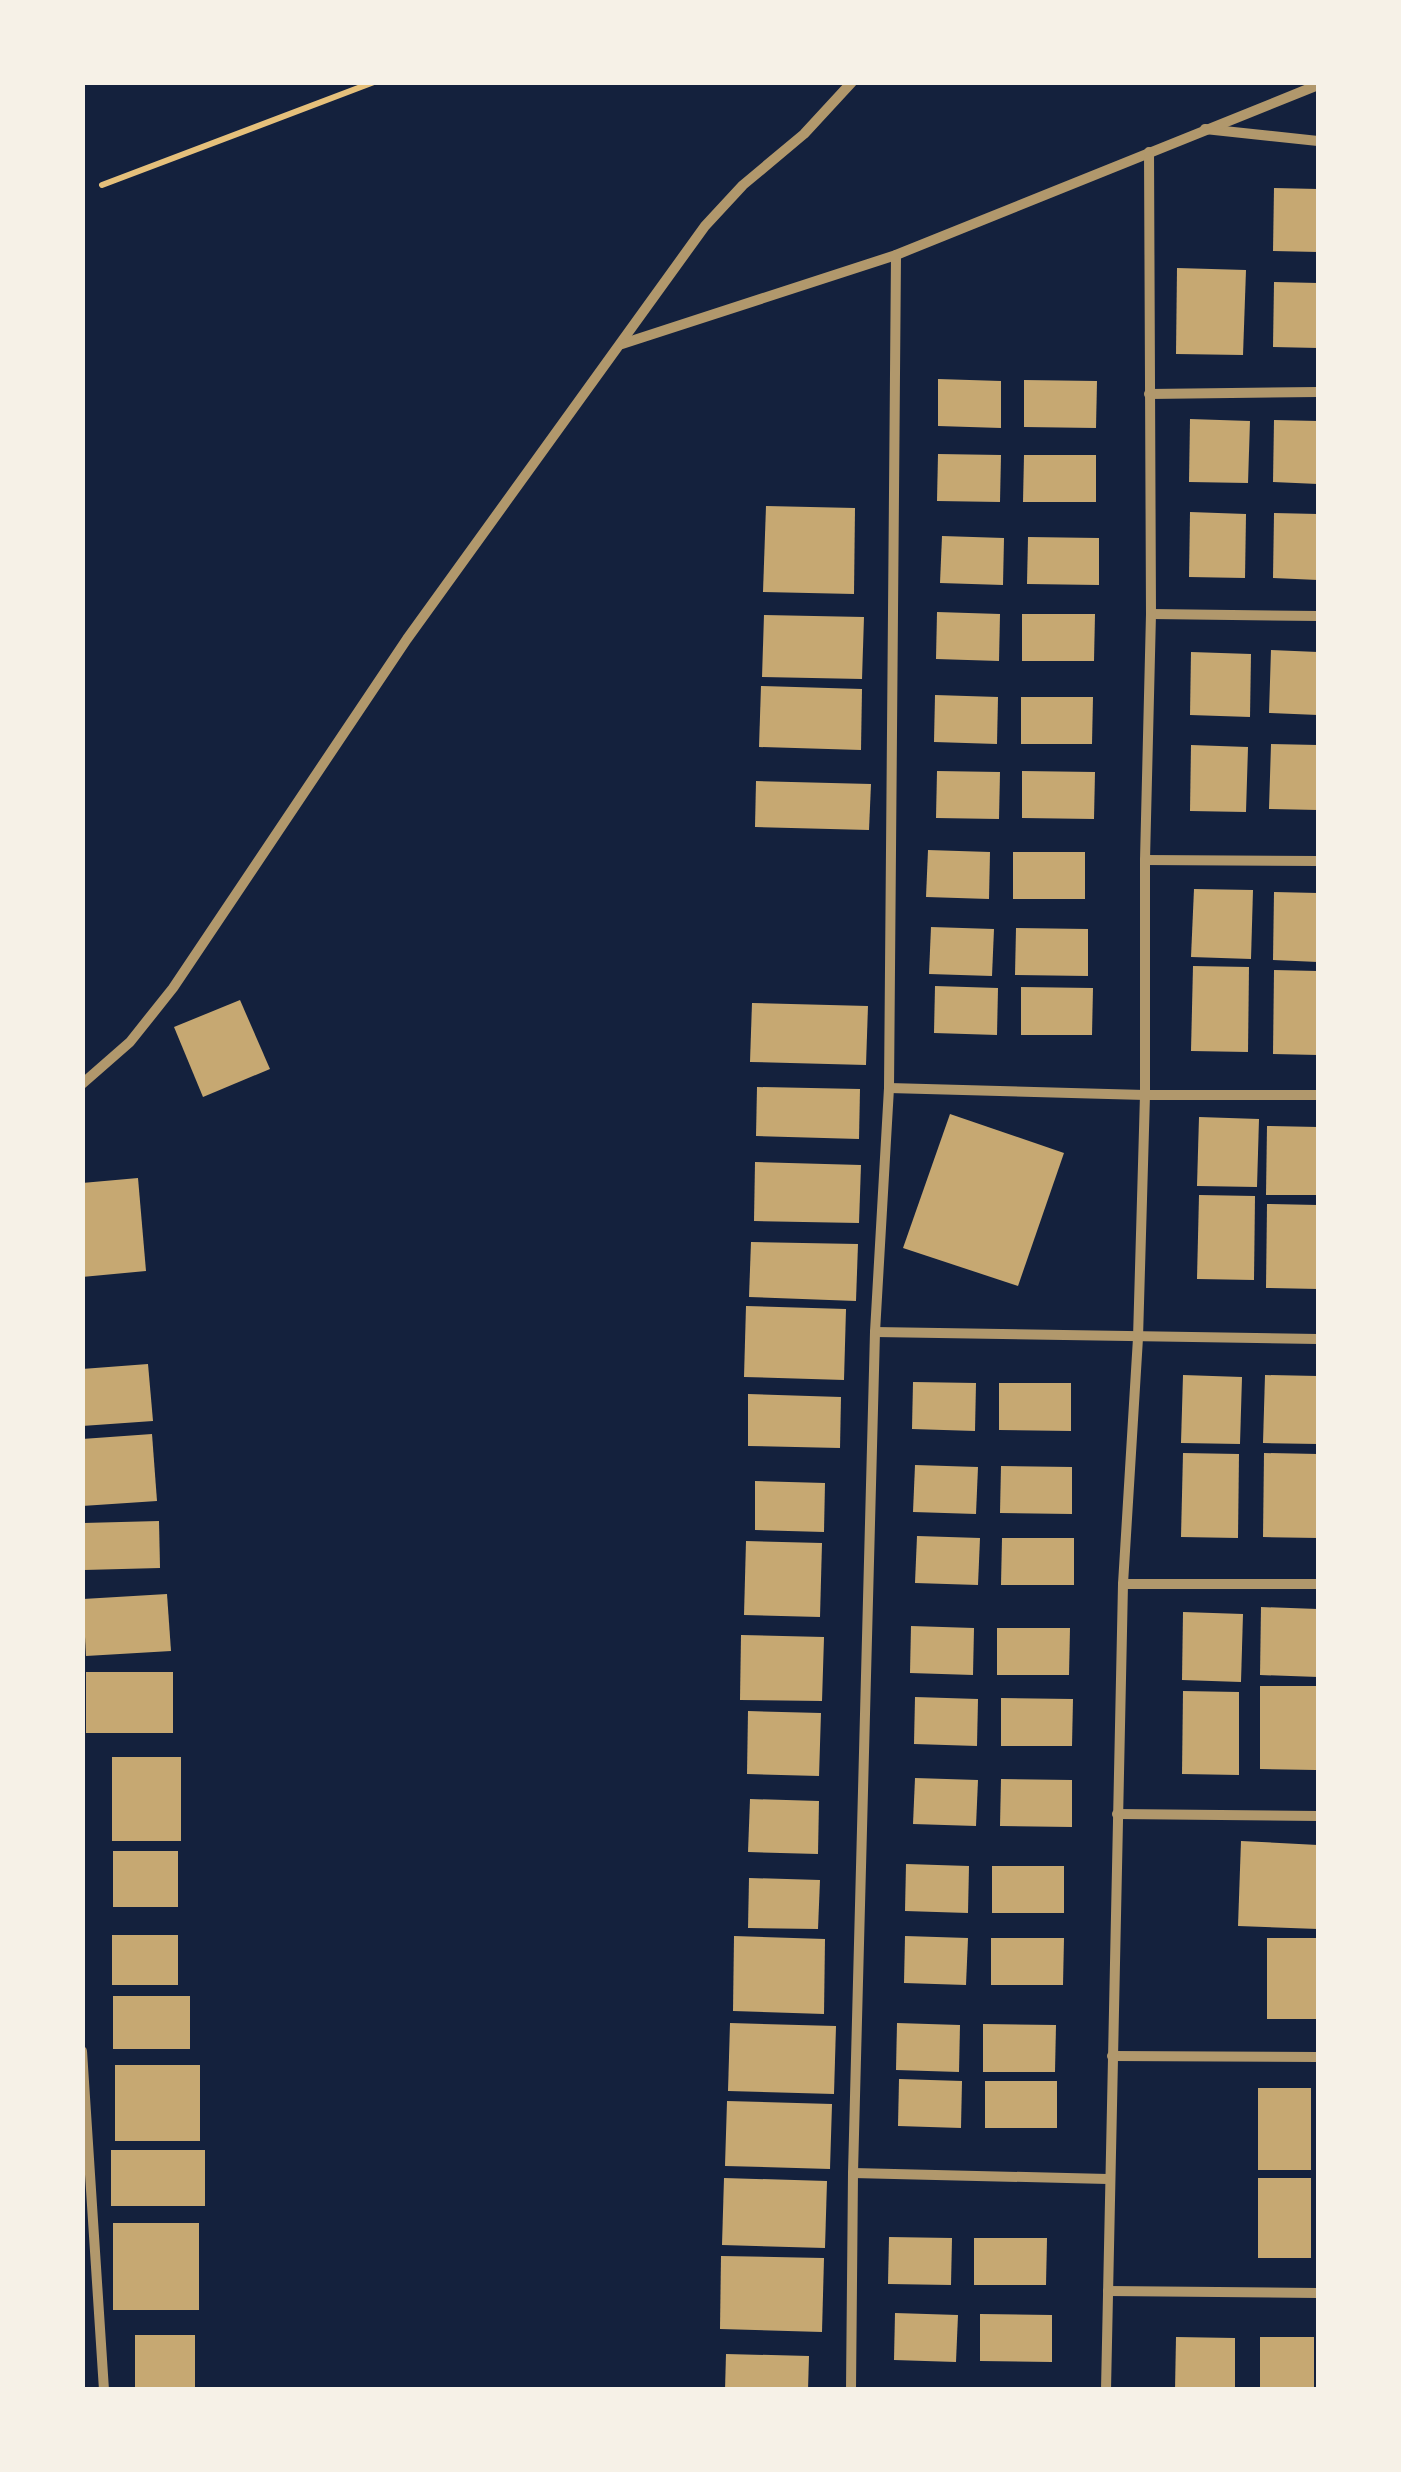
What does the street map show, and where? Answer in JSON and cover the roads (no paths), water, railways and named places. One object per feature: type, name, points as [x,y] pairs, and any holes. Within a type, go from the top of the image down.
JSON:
[{"type":"street","points":[[82,1084],[130,1042],[173,988],[407,639],[705,226],[743,184],[804,134],[852,82]]},
{"type":"street","points":[[621,344],[896,255],[1318,85]]},
{"type":"street","points":[[1204,129],[1318,141]]},
{"type":"street","points":[[1106,2390],[1123,1584],[1138,1338],[1145,1095],[1151,614],[1149,152]]},
{"type":"street","points":[[852,2390],[853,2173],[874,1332],[890,1088],[896,255]]},
{"type":"street","points":[[1149,394],[1318,392]]},
{"type":"street","points":[[1151,614],[1318,616]]},
{"type":"street","points":[[1145,860],[1318,860]]},
{"type":"street","points":[[890,1088],[1318,1095]]},
{"type":"street","points":[[874,1332],[1318,1339]]},
{"type":"street","points":[[1123,1584],[1318,1584]]},
{"type":"street","points":[[1117,1814],[1318,1816]]},
{"type":"street","points":[[82,2051],[104,2390]]},
{"type":"street","points":[[1112,2056],[1318,2057]]},
{"type":"street","points":[[853,2173],[1108,2179]]},
{"type":"street","points":[[1108,2291],[1318,2292]]}]
